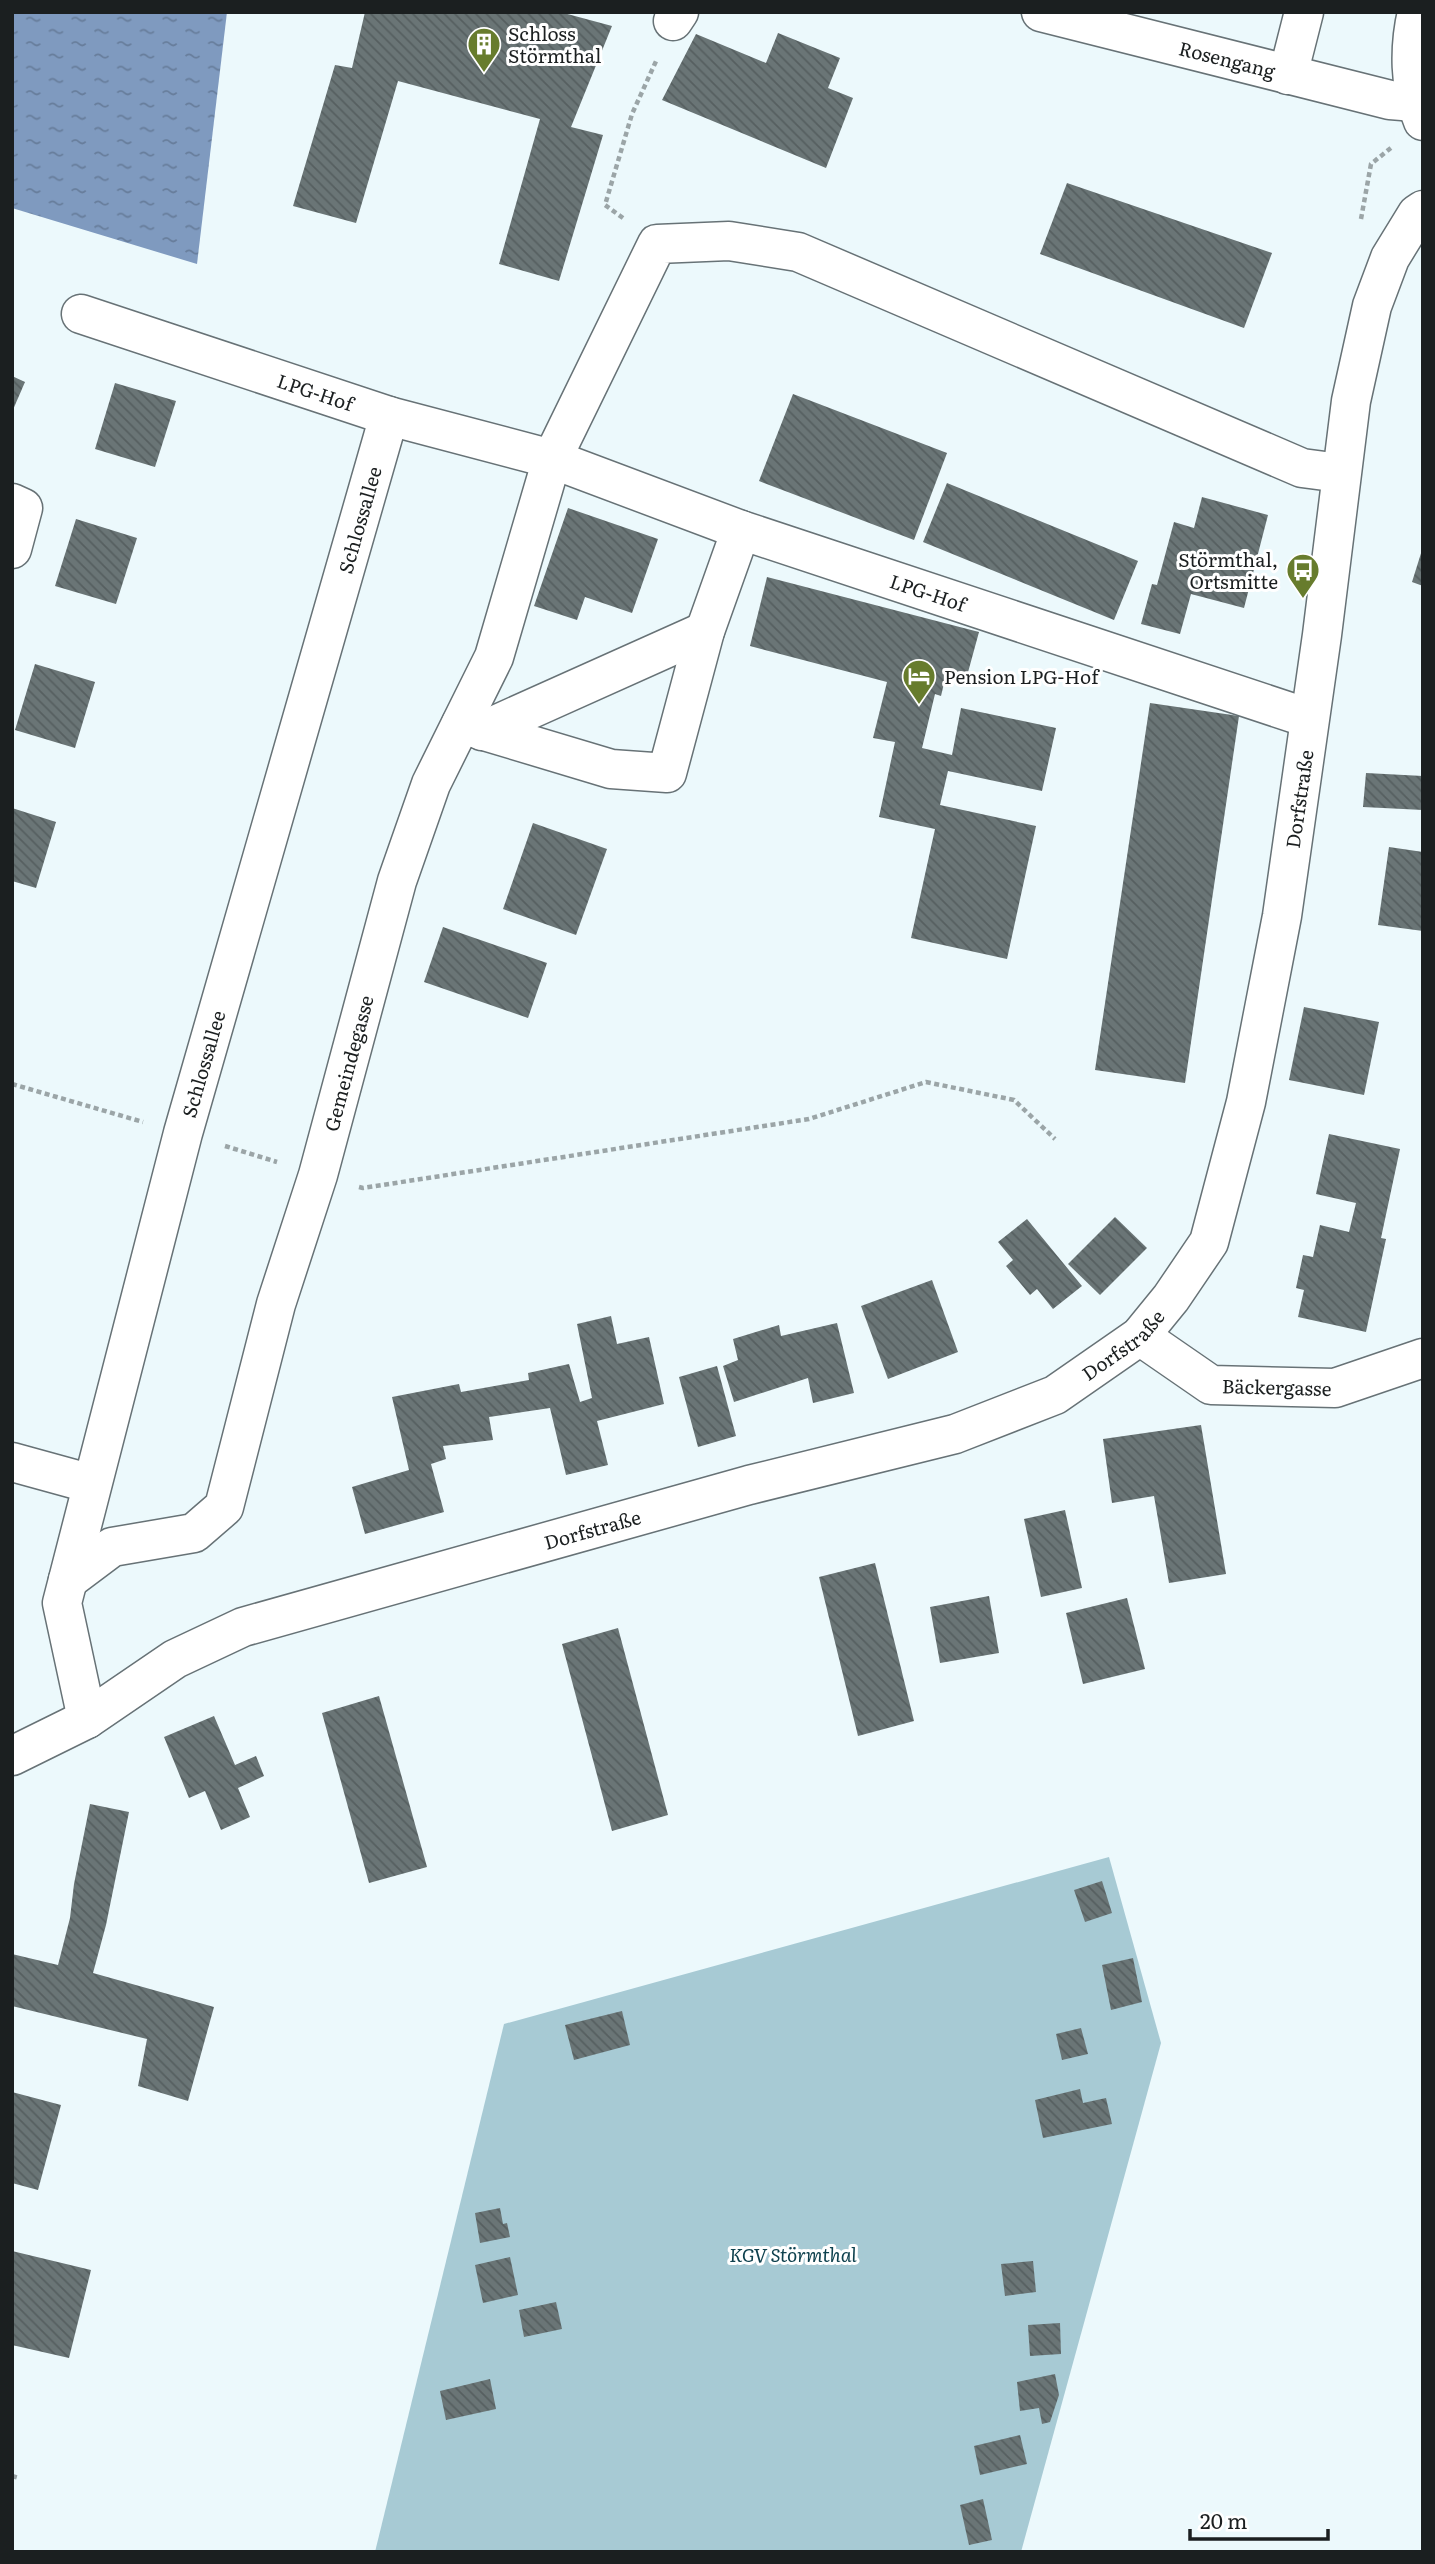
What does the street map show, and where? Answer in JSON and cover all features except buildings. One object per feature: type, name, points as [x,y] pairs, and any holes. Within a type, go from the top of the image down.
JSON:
[{"type":"street","name":"Rosengang","points":[[1041,12],[1390,100],[1419,111]]},
{"type":"street","points":[[1288,75],[1304,12]]},
{"type":"street","points":[[1417,12],[1411,34],[1419,111]]},
{"type":"street","name":"Dorfstraße","points":[[12,1756],[87,1719],[175,1660],[243,1627],[749,1485],[955,1434],[1055,1395],[1140,1336],[1171,1298],[1209,1242],[1247,1102],[1282,916],[1308,718],[1322,635],[1351,401],[1372,306],[1390,258],[1417,214],[1423,210]]},
{"type":"street","points":[[552,459],[657,244],[729,241],[798,252],[1302,468],[1340,473]]},
{"type":"street","name":"LPG-Hof","points":[[81,314],[389,416],[552,459],[741,530],[1308,718]]},
{"type":"street","name":"Schlossallee","points":[[87,1719],[62,1603],[184,1133],[389,416]]},
{"type":"street","name":"Gemeindegasse","points":[[68,1580],[112,1547],[194,1533],[224,1507],[276,1304],[318,1175],[397,881],[432,784],[472,727],[552,459]]},
{"type":"street","points":[[12,503],[23,508],[12,549]]},
{"type":"street","points":[[472,727],[611,769],[667,773],[705,631],[741,530]]},
{"type":"street","points":[[472,727],[705,631]]},
{"type":"street","name":"Bäckergasse","points":[[1140,1336],[1211,1385],[1335,1388],[1423,1358]]},
{"type":"street","points":[[12,1462],[92,1484]]},
{"type":"path","points":[[657,244],[606,205],[632,114],[676,17]]},
{"type":"path","points":[[12,1084],[363,1188],[809,1119],[926,1082],[1014,1100],[1055,1139]]},
{"type":"path","points":[[12,2476],[19,2478]]},
{"type":"green space","name":"KGV Störmthal","points":[[1109,1857],[1161,2043],[1021,2552],[375,2552],[504,2024]]},
{"type":"water","points":[[12,12],[227,12],[197,264],[12,208]]},
{"type":"place","name":"Schloss Störmthal","points":[[484,74]]},
{"type":"place","name":"Störmthal, Ortsmitte","points":[[1303,600]]},
{"type":"place","name":"Pension LPG-Hof","points":[[919,706]]}]
